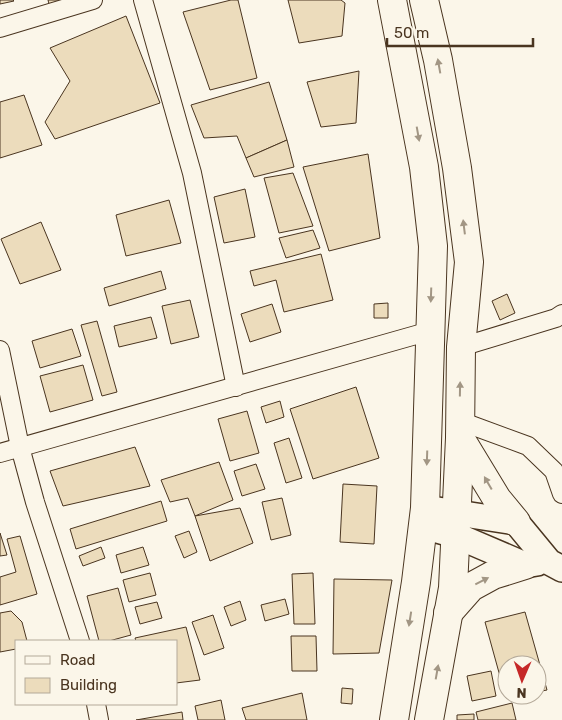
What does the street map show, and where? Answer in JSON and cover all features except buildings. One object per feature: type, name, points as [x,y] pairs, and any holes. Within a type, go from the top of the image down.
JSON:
[{"type":"main road","points":[[392,0],[406,67],[433,246],[424,517],[394,720]]},
{"type":"main road","points":[[424,0],[438,60],[455,159],[468,262],[461,347],[460,430],[453,588],[429,720]]},
{"type":"main road","points":[[460,430],[497,499],[516,522],[546,565]]},
{"type":"main road","points":[[424,517],[456,524],[546,565]]},
{"type":"main road","points":[[456,524],[516,522]]},
{"type":"main road","points":[[448,613],[471,587],[493,575],[546,565]]},
{"type":"street","points":[[0,28],[93,0]]},
{"type":"street","points":[[143,0],[192,173],[236,386]]},
{"type":"street","points":[[461,347],[556,318],[562,314]]},
{"type":"street","points":[[0,452],[430,330]]},
{"type":"street","points":[[0,350],[20,447],[35,502],[80,640]]},
{"type":"street","points":[[460,430],[528,446],[554,471],[562,494]]},
{"type":"street","points":[[96,705],[99,720]]}]
